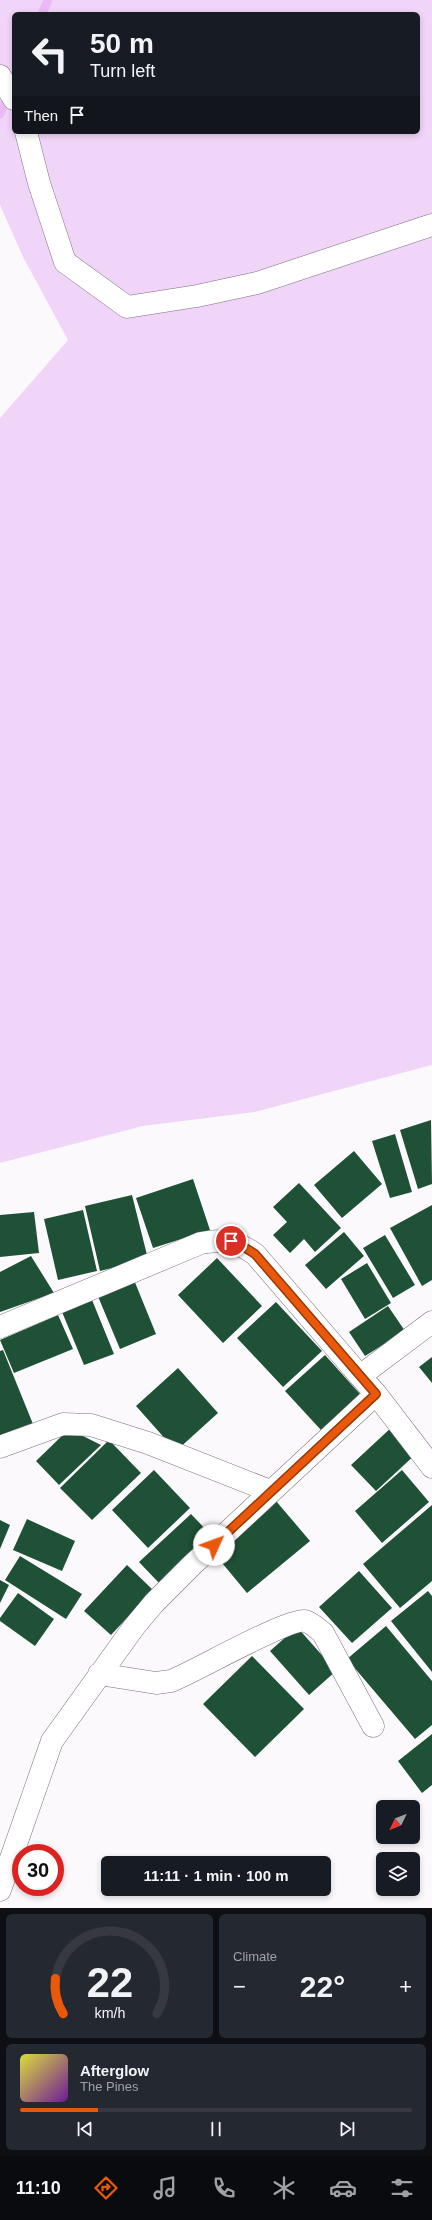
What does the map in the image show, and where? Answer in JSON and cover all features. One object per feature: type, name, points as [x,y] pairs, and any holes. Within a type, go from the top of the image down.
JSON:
[{"type":"street","points":[[0,76],[12,96]]},
{"type":"street","points":[[27,134],[39,183],[65,262],[127,306],[197,296],[257,283],[432,225]]},
{"type":"street","points":[[0,1327],[201,1243],[223,1239],[239,1244],[255,1254],[376,1394],[432,1467]]},
{"type":"street","points":[[360,1376],[432,1322]]},
{"type":"street","points":[[0,1890],[52,1741],[134,1627],[154,1603],[270,1491],[376,1394]]},
{"type":"street","points":[[0,1447],[39,1431],[63,1424],[92,1425],[148,1443],[270,1491]]},
{"type":"street","points":[[99,1674],[156,1683],[171,1681],[283,1626],[304,1621],[314,1625],[323,1633],[373,1726]]},
{"type":"shaded area","points":[[0,0],[432,0],[432,1065],[255,1112],[143,1126],[0,1163],[0,418],[68,340],[23,257],[0,205]]},
{"type":"building","points":[[431,1120],[432,1184],[418,1189],[400,1130]]},
{"type":"building","points":[[395,1134],[412,1192],[390,1198],[372,1141]]},
{"type":"building","points":[[354,1151],[382,1184],[342,1218],[314,1185]]},
{"type":"building","points":[[193,1179],[210,1230],[153,1248],[136,1198]]},
{"type":"building","points":[[299,1183],[341,1228],[315,1252],[304,1239],[290,1253],[273,1235],[287,1222],[273,1207]]},
{"type":"building","points":[[132,1195],[148,1259],[100,1271],[85,1206]]},
{"type":"building","points":[[432,1205],[432,1280],[422,1286],[390,1228]]},
{"type":"building","points":[[83,1210],[97,1271],[58,1280],[44,1219]]},
{"type":"building","points":[[34,1212],[39,1253],[0,1257],[0,1215]]},
{"type":"building","points":[[344,1232],[364,1256],[326,1289],[305,1265]]},
{"type":"building","points":[[385,1235],[415,1285],[393,1298],[363,1248]]},
{"type":"building","points":[[31,1256],[54,1293],[0,1312],[0,1272]]},
{"type":"building","points":[[217,1258],[262,1306],[223,1343],[178,1295]]},
{"type":"building","points":[[367,1263],[391,1303],[365,1319],[341,1279]]},
{"type":"building","points":[[134,1280],[156,1334],[120,1349],[97,1294]]},
{"type":"building","points":[[90,1295],[114,1354],[84,1365],[60,1307]]},
{"type":"building","points":[[276,1302],[322,1351],[283,1387],[237,1338]]},
{"type":"building","points":[[388,1306],[405,1331],[365,1356],[349,1332]]},
{"type":"building","points":[[58,1315],[73,1349],[14,1373],[0,1340]]},
{"type":"building","points":[[3,1350],[35,1429],[0,1443],[0,1351]]},
{"type":"building","points":[[325,1355],[360,1394],[321,1430],[285,1391]]},
{"type":"building","points":[[432,1357],[432,1383],[419,1367]]},
{"type":"building","points":[[178,1368],[218,1413],[176,1451],[136,1406]]},
{"type":"building","points":[[393,1426],[418,1452],[376,1491],[351,1465]]},
{"type":"building","points":[[69,1429],[101,1445],[59,1485],[36,1461]]},
{"type":"building","points":[[109,1440],[141,1473],[92,1520],[60,1488]]},
{"type":"building","points":[[154,1470],[190,1508],[148,1548],[112,1510]]},
{"type":"building","points":[[402,1470],[429,1502],[382,1543],[355,1511]]},
{"type":"building","points":[[276,1501],[310,1541],[247,1593],[213,1552]]},
{"type":"building","points":[[432,1505],[432,1581],[400,1608],[363,1564]]},
{"type":"building","points":[[191,1514],[211,1535],[159,1583],[139,1562]]},
{"type":"building","points":[[27,1519],[75,1541],[62,1571],[13,1550]]},
{"type":"building","points":[[0,1520],[10,1525],[0,1549]]},
{"type":"building","points":[[20,1556],[82,1594],[66,1619],[5,1580]]},
{"type":"building","points":[[127,1565],[153,1590],[111,1635],[84,1611]]},
{"type":"building","points":[[359,1571],[392,1608],[352,1643],[319,1607]]},
{"type":"building","points":[[0,1580],[9,1585],[0,1603]]},
{"type":"building","points":[[428,1591],[432,1596],[432,1672],[391,1621]]},
{"type":"building","points":[[18,1593],[54,1619],[35,1646],[0,1621],[0,1618]]},
{"type":"building","points":[[386,1626],[432,1681],[432,1725],[415,1739],[347,1659]]},
{"type":"building","points":[[297,1627],[336,1671],[309,1695],[270,1651]]},
{"type":"building","points":[[252,1656],[304,1709],[255,1757],[203,1704]]},
{"type":"building","points":[[432,1734],[432,1785],[422,1793],[398,1761]]},
{"type":"waterway","points":[[43,12],[48,0]]},
{"type":"waterway","points":[[0,114],[9,93]]},
{"type":"route","points":[[214,1545],[270,1491],[376,1394],[255,1254],[231,1241]]}]
